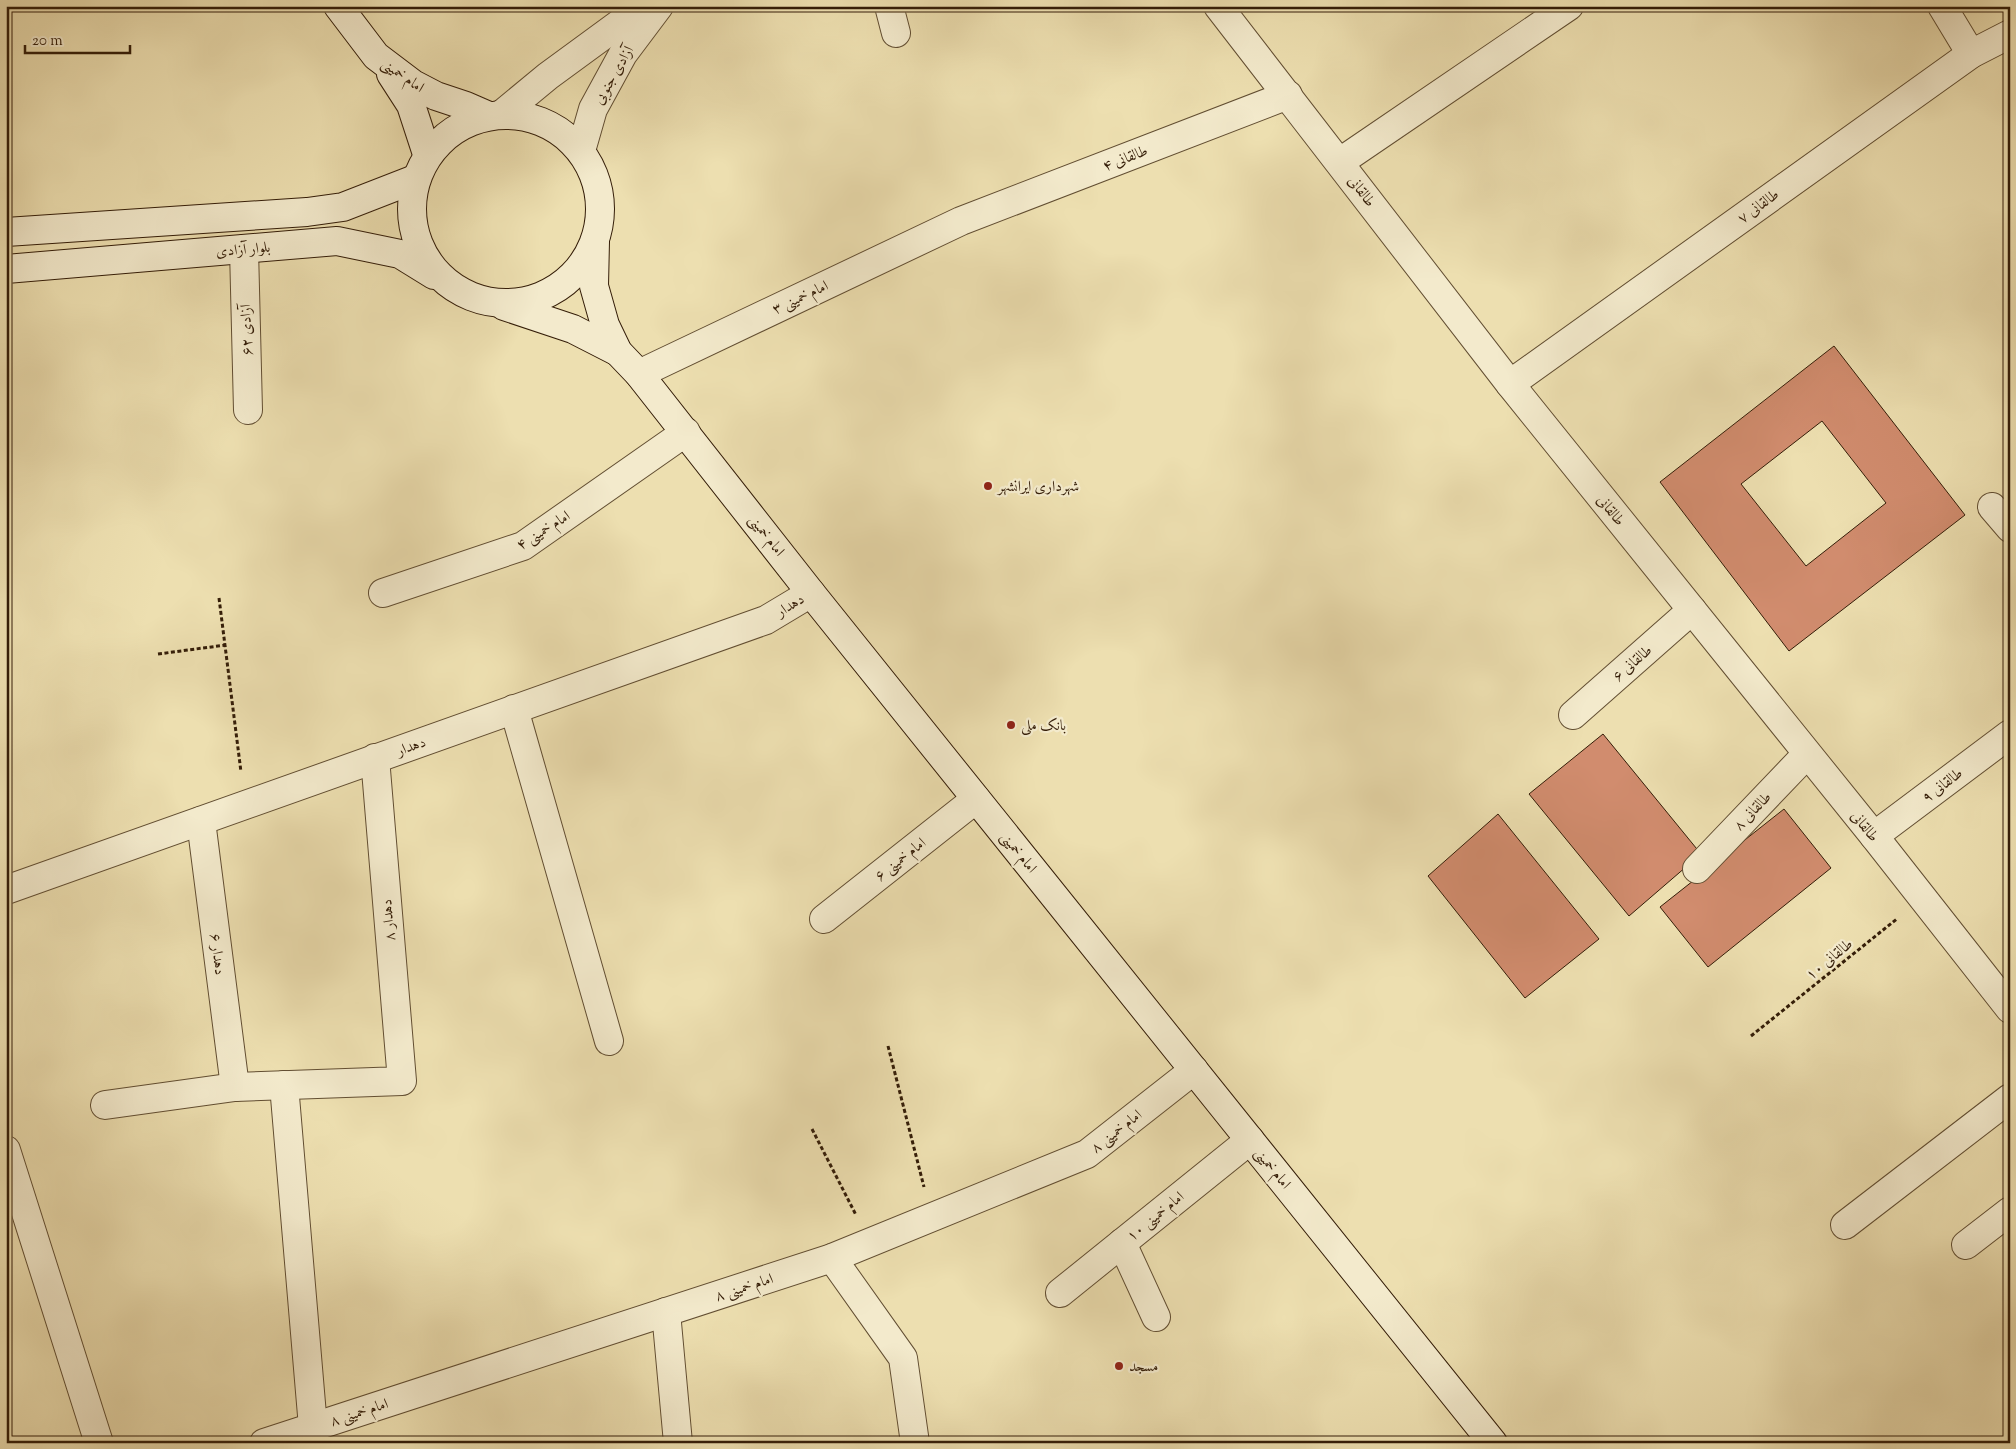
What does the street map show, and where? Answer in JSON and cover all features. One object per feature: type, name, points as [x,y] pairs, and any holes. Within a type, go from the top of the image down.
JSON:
[{"type":"street","name":"امام خمینی","points":[[338,6],[376,56],[413,84],[436,96],[495,115]]},
{"type":"street","points":[[495,115],[646,6]]},
{"type":"street","name":"آزادی جنوبی","points":[[581,151],[593,110],[623,54],[659,6]]},
{"type":"street","points":[[889,6],[896,32]]},
{"type":"street","name":"طالقانی","points":[[1218,6],[1510,384],[1806,754],[1874,836],[2010,1009]]},
{"type":"street","points":[[1340,162],[1569,6]]},
{"type":"street","points":[[1942,6],[1971,54]]},
{"type":"street","name":"طالقانی ۷","points":[[1510,384],[1971,54],[2010,34]]},
{"type":"street","points":[[376,56],[398,83],[411,105],[427,154]]},
{"type":"street","name":"طالقانی ۴","points":[[961,221],[1288,95]]},
{"type":"street","points":[[496,304],[528,302],[557,289],[580,268],[595,241],[601,210],[596,178],[581,151],[558,129],[531,117],[495,115],[473,119],[447,133],[427,154],[415,179],[411,206],[414,234],[425,259],[444,280],[467,295],[573,328],[618,352]]},
{"type":"street","points":[[6,232],[307,212],[343,206],[415,179]]},
{"type":"street","name":"امام خمینی ۳","points":[[639,374],[961,221]]},
{"type":"street","name":"بلوار آزادی","points":[[6,269],[337,241],[400,254],[467,295]]},
{"type":"street","name":"امام خمینی","points":[[595,241],[594,286],[605,324],[618,352],[639,374],[686,432],[811,593],[1493,1443]]},
{"type":"street","name":"آزادی ۶۲","points":[[244,249],[248,410]]},
{"type":"street","name":"امام خمینی ۴","points":[[383,593],[523,546],[686,432]]},
{"type":"street","points":[[1992,507],[2010,528]]},
{"type":"street","name":"دهدار","points":[[6,890],[766,620],[811,593]]},
{"type":"street","name":"طالقانی ۶","points":[[1573,715],[1692,610]]},
{"type":"street","points":[[514,709],[609,1041]]},
{"type":"street","name":"طالقانی ۹","points":[[1874,836],[2010,734]]},
{"type":"street","name":"طالقانی ۸","points":[[1697,869],[1806,754]]},
{"type":"street","name":"دهدار ۸","points":[[284,1085],[402,1081],[375,758]]},
{"type":"street","name":"امام خمینی ۶","points":[[824,919],[976,799]]},
{"type":"street","name":"دهدار ۶","points":[[201,821],[234,1087]]},
{"type":"street","name":"امام خمینی ۸","points":[[264,1443],[832,1258],[1087,1154],[1194,1070]]},
{"type":"street","points":[[105,1105],[234,1087],[284,1085],[314,1427]]},
{"type":"street","points":[[1845,1225],[2010,1098]]},
{"type":"street","name":"امام خمینی ۱۰","points":[[1060,1293],[1250,1140]]},
{"type":"street","points":[[6,1150],[99,1443]]},
{"type":"street","points":[[1966,1245],[2010,1211]]},
{"type":"street","points":[[1122,1243],[1156,1317]]},
{"type":"street","points":[[832,1258],[903,1358],[915,1443]]},
{"type":"street","points":[[666,1312],[678,1443]]},
{"type":"path","points":[[219,598],[245,805]]},
{"type":"path","points":[[158,654],[226,645]]},
{"type":"path","name":"طالقانی ۱۰","points":[[1751,1036],[1922,898]]},
{"type":"path","points":[[888,1046],[932,1217]]},
{"type":"path","points":[[812,1130],[870,1242]]},
{"type":"building","points":[[1834,346],[1965,515],[1789,651],[1660,482]],"holes":[[[1822,421],[1886,503],[1806,566],[1741,484]]]},
{"type":"building","points":[[1603,734],[1701,854],[1629,916],[1529,794]]},
{"type":"building","points":[[1784,809],[1831,868],[1708,967],[1660,907]]},
{"type":"building","points":[[1498,814],[1599,939],[1525,998],[1428,876]]},
{"type":"place","name":"شهرداری ایرانشهر","points":[[988,486]]},
{"type":"place","name":"بانک ملی","points":[[1011,725]]},
{"type":"place","name":"مسجد","points":[[1119,1366]]}]
